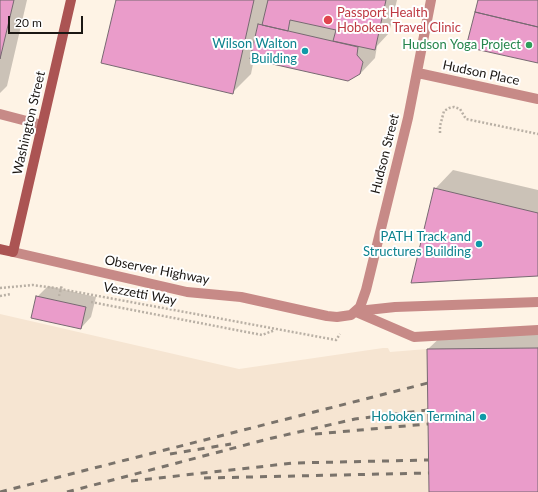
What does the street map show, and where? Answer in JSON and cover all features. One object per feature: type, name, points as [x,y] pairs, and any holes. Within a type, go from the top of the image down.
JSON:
[{"type":"main road","name":"Washington Street","points":[[13,252],[71,0]]},
{"type":"main road","name":"Observer Highway","points":[[0,249],[13,252]]},
{"type":"street","name":"Hudson Street","points":[[356,312],[360,307],[366,290],[418,73],[423,36],[431,0]]},
{"type":"street","name":"Hudson Place","points":[[418,73],[538,99]]},
{"type":"street","points":[[0,114],[42,125]]},
{"type":"street","name":"Observer Highway","points":[[13,252],[187,292],[241,297],[337,317],[351,315],[356,312],[395,307],[538,302]]},
{"type":"street","points":[[356,312],[414,337],[538,330]]},
{"type":"path","points":[[440,133],[438,125],[444,111],[454,107],[460,109],[466,119],[538,134]]},
{"type":"path","points":[[59,296],[62,285]]},
{"type":"path","name":"Vezzetti Way","points":[[0,288],[33,286],[61,289],[276,329],[262,335],[91,302]]},
{"type":"path","points":[[0,296],[11,294]]},
{"type":"shaded area","points":[[0,314],[239,369],[383,348],[388,348],[390,352],[427,349],[538,348],[538,492],[0,492]]},
{"type":"building","points":[[0,0],[14,0],[0,59]]},
{"type":"building","points":[[116,0],[254,0],[233,94],[101,63]]},
{"type":"building","points":[[268,0],[386,0],[375,50],[333,41],[336,30],[290,20],[288,31],[262,25]]},
{"type":"building","points":[[478,0],[538,0],[538,27],[475,12]]},
{"type":"building","points":[[475,12],[538,27],[538,63],[466,47]]},
{"type":"building","name":"Wilson Walton Building","points":[[258,24],[358,47],[357,55],[363,62],[360,74],[348,81],[250,59]]},
{"type":"building","name":"PATH Track and Structures Building","points":[[434,188],[538,213],[538,276],[411,283]]},
{"type":"building","points":[[36,296],[86,307],[81,329],[31,318]]},
{"type":"building","name":"Hoboken Terminal","points":[[538,348],[538,492],[429,492],[427,349]]},
{"type":"railway","points":[[0,492],[428,383]]},
{"type":"railway","points":[[67,492],[268,439],[355,419],[428,410]]},
{"type":"railway","points":[[315,434],[428,424]]},
{"type":"railway","points":[[170,454],[231,444]]},
{"type":"railway","points":[[131,481],[294,463],[429,460]]},
{"type":"railway","points":[[204,478],[429,473]]},
{"type":"place","name":"Passport Health Hoboken Travel Clinic","points":[[328,20]]},
{"type":"place","name":"Hudson Yoga Project","points":[[529,45]]},
{"type":"place","name":"Wilson Walton Building","points":[[305,51]]},
{"type":"place","name":"PATH Track and Structures Building","points":[[479,244]]},
{"type":"place","name":"Hoboken Terminal","points":[[483,417]]}]
